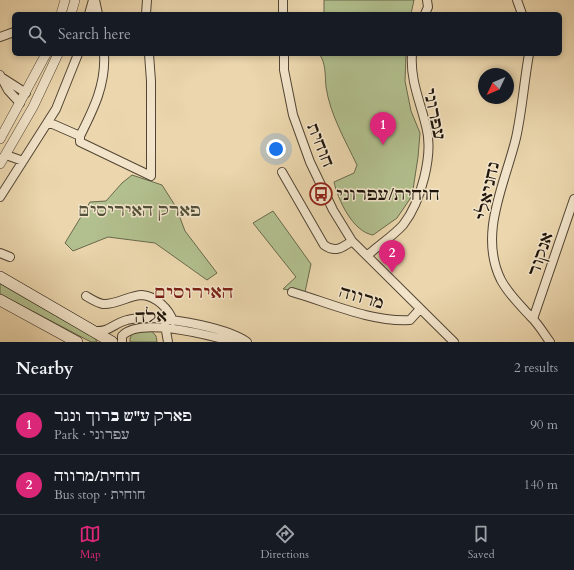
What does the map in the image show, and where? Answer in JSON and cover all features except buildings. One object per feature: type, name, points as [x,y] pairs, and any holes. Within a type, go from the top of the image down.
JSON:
[{"type":"main road","points":[[0,277],[96,331],[112,342]]},
{"type":"main road","points":[[0,300],[77,342]]},
{"type":"street","points":[[62,12],[65,0]]},
{"type":"street","points":[[72,12],[75,0]]},
{"type":"street","points":[[90,12],[94,0]]},
{"type":"street","points":[[94,0],[97,12]]},
{"type":"street","points":[[146,0],[146,12]]},
{"type":"street","points":[[283,0],[283,12]]},
{"type":"street","points":[[426,12],[428,7],[427,0]]},
{"type":"street","points":[[517,0],[521,12]]},
{"type":"street","points":[[0,37],[12,33]]},
{"type":"street","points":[[0,139],[45,56]]},
{"type":"street","points":[[0,164],[33,107],[57,56]]},
{"type":"street","points":[[0,197],[56,109],[77,56]]},
{"type":"street","points":[[104,56],[105,70],[96,104],[80,136],[80,142],[151,176],[151,87],[149,56]]},
{"type":"street","name":"חוחית","points":[[284,56],[284,70],[295,122],[310,162],[334,210],[352,241],[368,255],[454,342]]},
{"type":"street","name":"עפרוני","points":[[368,255],[402,226],[412,211],[426,164],[429,142],[414,85],[411,68],[412,56]]},
{"type":"street","name":"נחניאלי","points":[[529,56],[516,138],[497,197],[493,238],[495,261],[501,279],[508,292],[533,319],[550,342]]},
{"type":"street","points":[[0,76],[26,93],[33,107]]},
{"type":"street","points":[[0,76],[8,90],[20,103],[33,107]]},
{"type":"street","points":[[48,122],[80,136]]},
{"type":"street","points":[[6,155],[23,161]]},
{"type":"street","points":[[282,172],[324,245],[330,249],[340,249],[352,241]]},
{"type":"street","name":"אנקור","points":[[533,319],[574,199]]},
{"type":"street","points":[[0,253],[10,257]]},
{"type":"street","name":"מרווה","points":[[292,292],[378,318],[394,321],[410,320],[420,309]]},
{"type":"street","points":[[86,296],[100,304],[112,304],[142,295],[158,301],[171,313],[167,323],[168,342]]},
{"type":"street","name":"אלה","points":[[96,331],[105,331],[127,320],[145,318],[235,342]]},
{"type":"street","name":"אלה","points":[[122,342],[122,336],[129,330],[167,323],[202,326],[239,336],[247,342]]},
{"type":"green space","points":[[324,0],[414,0],[411,12],[324,12]]},
{"type":"green space","points":[[320,56],[406,56],[405,81],[411,111],[420,133],[412,196],[397,218],[373,235],[366,233],[353,222],[343,206],[336,189],[334,182],[354,173],[357,165],[338,127],[331,107],[326,87],[324,65]]},
{"type":"green space","name":"פארק האיריסים","points":[[132,175],[162,185],[176,207],[185,231],[217,273],[207,280],[155,243],[108,237],[73,251],[65,243],[90,202],[106,201],[122,183]]},
{"type":"green space","points":[[273,211],[311,264],[305,292],[283,289],[296,277],[253,223]]},
{"type":"green space","points":[[0,283],[95,338],[97,342],[91,342],[0,294]]},
{"type":"green space","points":[[150,329],[156,336],[157,342],[130,342],[130,338],[134,331]]},
{"type":"place","name":"פארק ע\"ש ברוך ונגר","points":[[383,145]]},
{"type":"place","name":"חוחית/עפרוני","points":[[321,194]]},
{"type":"place","name":"חוחית/מרווה","points":[[392,273]]},
{"type":"district","name":"האירוסים","points":[[194,292]]}]
